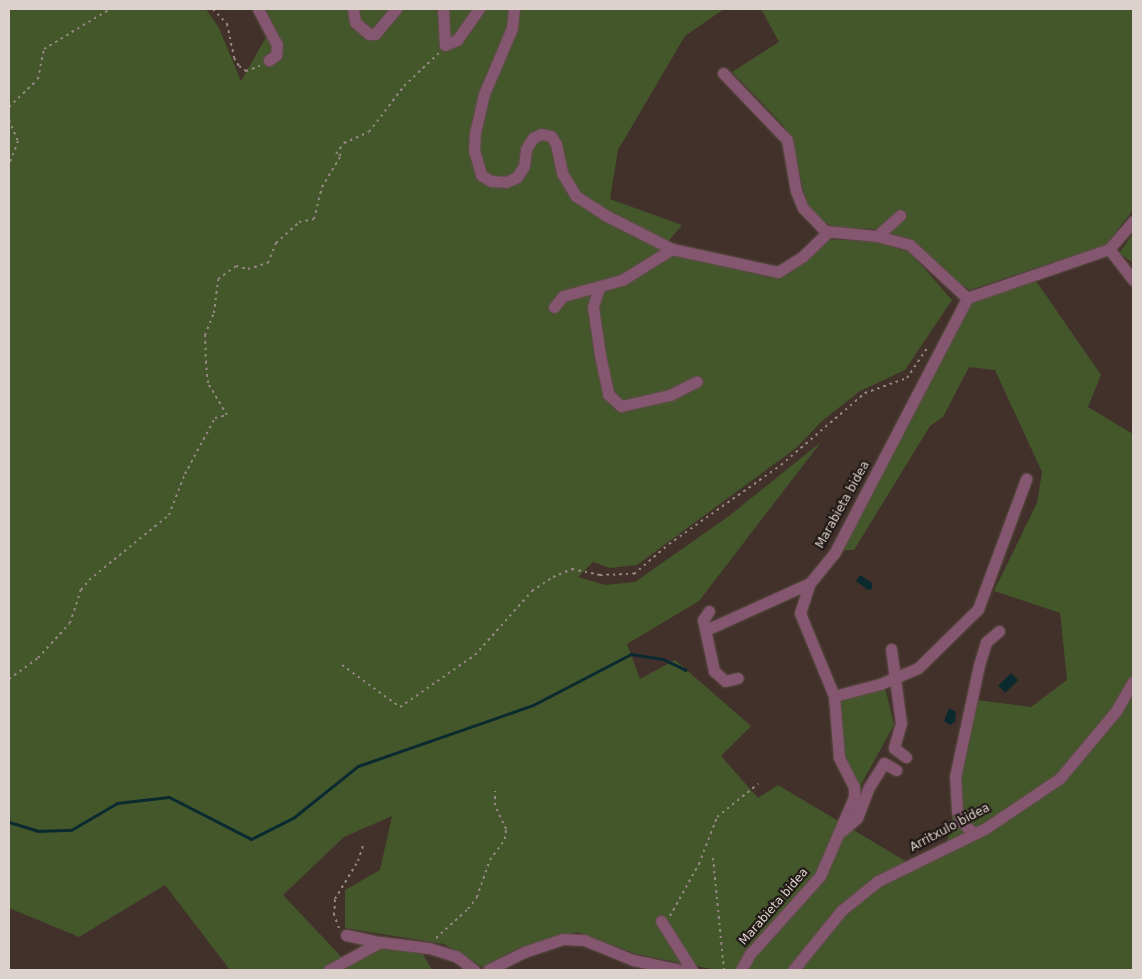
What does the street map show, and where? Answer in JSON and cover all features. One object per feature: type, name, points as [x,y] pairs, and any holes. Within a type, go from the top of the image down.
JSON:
[{"type":"street","points":[[258,9],[277,44],[276,55],[269,60]]},
{"type":"street","points":[[353,9],[355,22],[369,34],[375,34],[396,9]]},
{"type":"street","points":[[443,9],[445,45],[457,40],[479,9]]},
{"type":"street","points":[[514,9],[512,28],[484,94],[475,133],[474,150],[481,175],[491,181],[506,182],[517,177],[524,166],[526,149],[533,138],[542,134],[551,136],[556,144],[562,174],[576,196],[605,215],[672,249],[778,272],[802,257],[828,232]]},
{"type":"street","points":[[723,73],[787,140],[796,190],[803,208],[828,232],[877,236],[910,245],[967,298],[1109,250],[1133,221]]},
{"type":"street","points":[[877,236],[900,215]]},
{"type":"street","points":[[554,307],[563,296],[571,292],[599,288],[622,280],[672,249]]},
{"type":"street","points":[[1109,250],[1133,280]]},
{"type":"street","points":[[599,288],[593,308],[608,394],[614,400],[621,406],[639,404],[670,395],[697,381]]},
{"type":"street","name":"Marabieta bidea","points":[[741,970],[750,954],[820,876],[841,832],[854,797],[854,787],[839,757],[834,696],[800,613],[810,583],[835,552],[967,298]]},
{"type":"street","points":[[834,696],[895,678],[918,668],[978,609],[1026,479]]},
{"type":"street","points":[[706,630],[810,583]]},
{"type":"street","points":[[709,611],[703,620],[706,630],[705,640],[718,678],[730,681],[738,678]]},
{"type":"street","points":[[974,834],[962,822],[957,811],[955,777],[978,665],[986,642],[1000,631]]},
{"type":"street","points":[[891,649],[901,723],[894,748],[906,757]]},
{"type":"street","name":"Arritxulo bidea","points":[[793,970],[842,910],[878,880],[974,834],[1060,778],[1116,711],[1133,682]]},
{"type":"street","points":[[841,832],[858,818],[869,788],[884,763],[896,770]]},
{"type":"street","points":[[663,924],[692,970]]},
{"type":"street","points":[[346,935],[380,942],[434,949],[456,956],[474,970]]},
{"type":"street","points":[[488,970],[524,952],[563,939],[584,940],[633,960],[681,970]]},
{"type":"street","points":[[329,970],[380,942]]},
{"type":"path","points":[[9,107],[38,79],[44,49],[53,41],[77,32],[110,9]]},
{"type":"path","points":[[213,9],[227,24],[234,58],[239,66],[246,71],[269,60]]},
{"type":"path","points":[[9,679],[38,658],[70,623],[80,590],[89,580],[169,515],[185,474],[215,418],[227,414],[208,383],[206,363],[205,335],[214,313],[218,279],[236,266],[248,269],[268,262],[276,243],[299,222],[314,219],[322,188],[341,155],[336,154],[344,143],[369,132],[404,86],[445,45]]},
{"type":"path","points":[[9,120],[18,141],[9,165]]},
{"type":"path","points":[[342,665],[400,706],[475,655],[532,591],[553,577],[572,569],[600,575],[634,574],[669,544],[765,477],[865,393],[907,378],[930,343]]},
{"type":"path","points":[[663,924],[699,864],[717,817],[758,784]]},
{"type":"path","points":[[434,949],[434,941],[438,934],[468,909],[477,897],[490,860],[505,839],[506,829],[496,804],[495,791]]},
{"type":"path","points":[[346,935],[339,927],[334,915],[335,899],[358,861],[363,846]]},
{"type":"path","points":[[713,858],[724,970]]},
{"type":"green space","points":[[9,9],[206,9],[219,28],[241,81],[273,25],[265,9],[724,9],[685,36],[618,150],[610,199],[682,225],[662,249],[768,277],[793,269],[827,239],[876,242],[910,252],[952,300],[905,370],[860,391],[822,421],[796,448],[637,565],[610,568],[593,562],[578,577],[605,585],[635,582],[729,516],[821,442],[699,601],[627,644],[640,679],[675,660],[751,726],[721,756],[758,798],[778,785],[917,868],[945,852],[976,700],[1031,707],[1067,680],[1060,613],[994,591],[1037,503],[1042,472],[995,370],[969,367],[943,417],[930,426],[854,550],[841,550],[971,303],[1036,281],[1101,375],[1088,407],[1133,434],[1133,970],[716,970],[636,954],[577,932],[519,948],[482,967],[444,944],[345,928],[345,890],[380,870],[392,816],[344,837],[283,895],[350,966],[382,947],[423,954],[432,970],[230,970],[165,885],[79,937],[9,908]]},
{"type":"green space","points":[[761,9],[1133,9],[1133,210],[1106,245],[970,290],[957,283],[913,240],[876,229],[836,228],[824,222],[806,203],[793,144],[783,125],[732,72],[779,42]]},
{"type":"green space","points":[[1133,234],[1133,263],[1119,253]]},
{"type":"green space","points":[[885,687],[894,725],[859,788],[843,753],[840,700]]},
{"type":"water","points":[[860,575],[872,583],[872,589],[868,590],[856,581]]},
{"type":"water","points":[[1011,673],[1018,680],[1005,693],[998,686]]},
{"type":"water","points":[[949,708],[956,712],[955,722],[950,725],[944,721]]},
{"type":"waterway","points":[[9,822],[38,831],[71,830],[117,803],[169,797],[251,839],[293,818],[358,766],[533,705],[631,654],[663,659],[686,670]]}]
